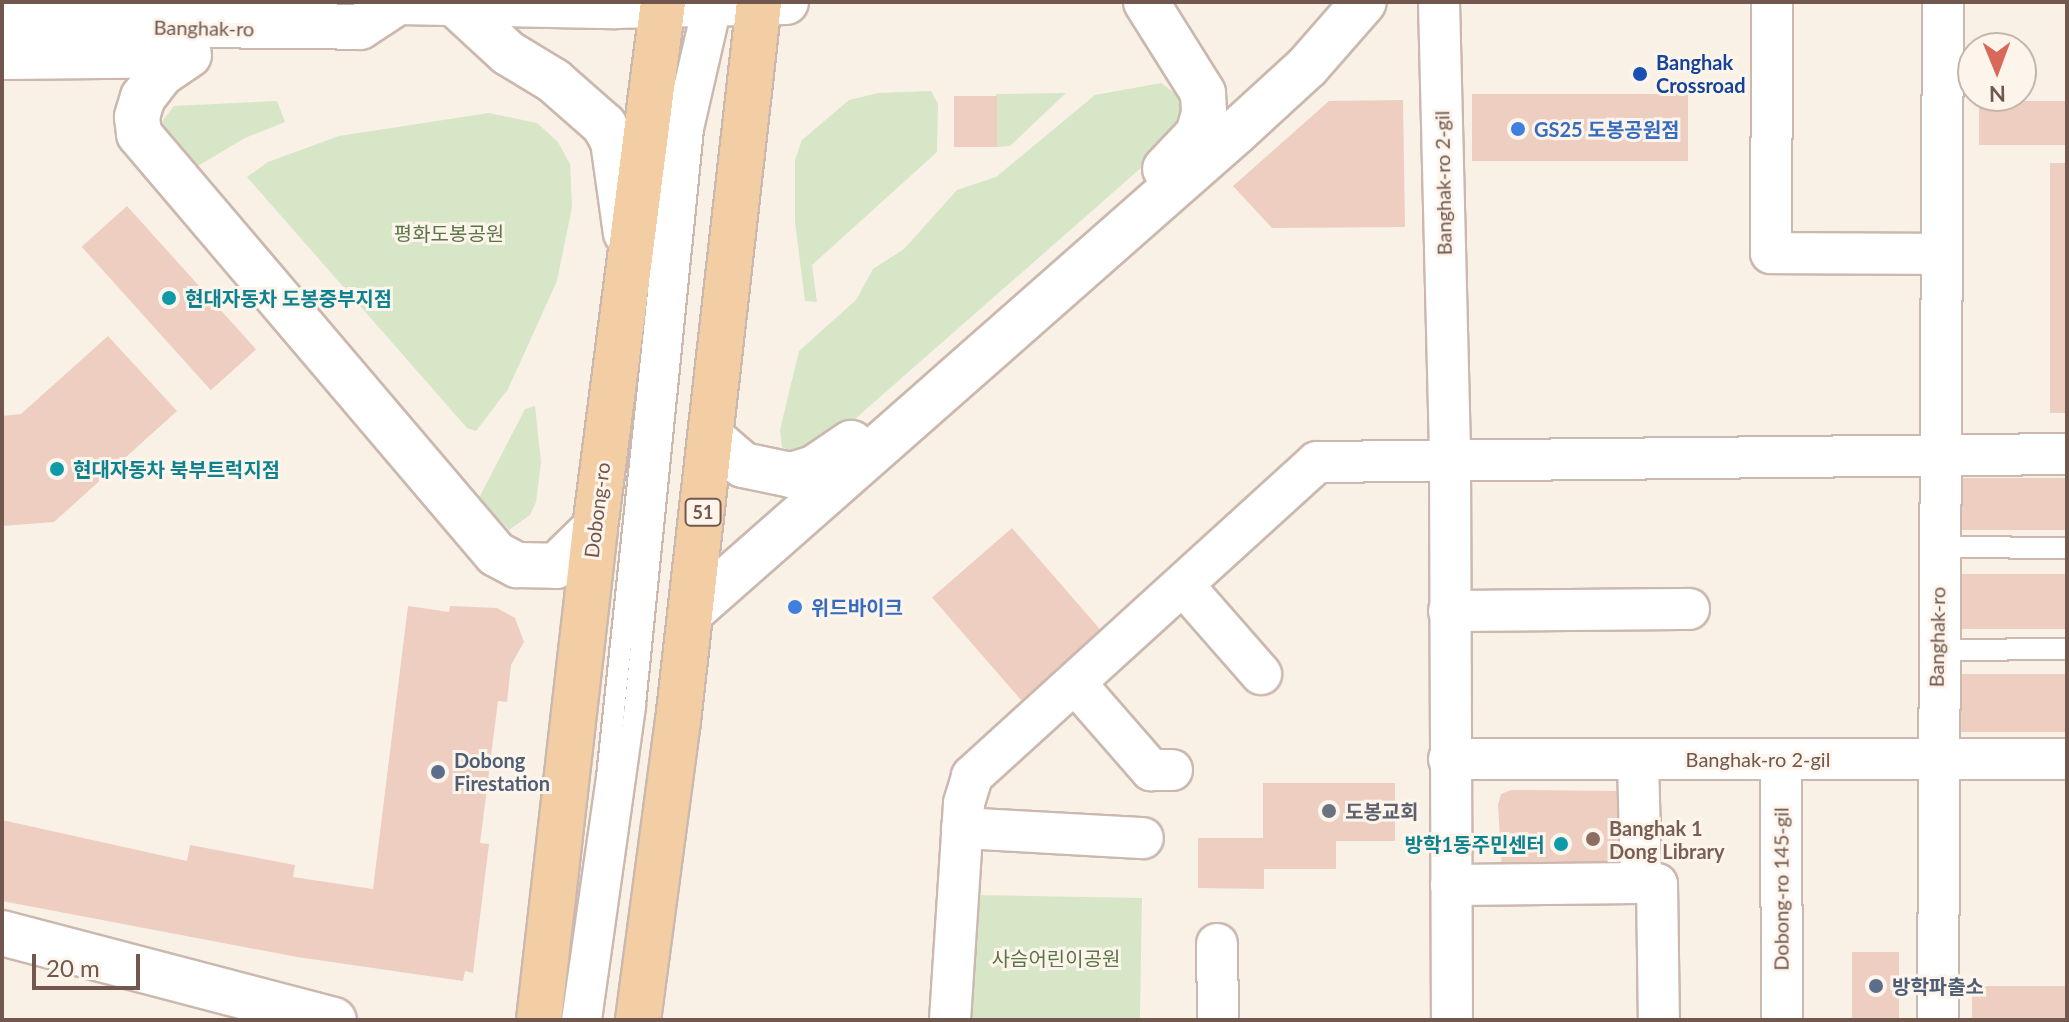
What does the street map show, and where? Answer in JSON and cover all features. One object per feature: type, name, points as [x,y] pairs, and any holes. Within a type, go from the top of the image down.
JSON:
[{"type":"main road","name":"Banghak-ro","points":[[2,23],[304,30],[360,27],[398,2],[786,2]]},
{"type":"main road","points":[[712,438],[743,465],[763,472],[805,473],[832,458],[1164,170],[1198,134],[1204,114],[1203,93],[1146,2]]},
{"type":"main road","points":[[691,612],[1236,132],[1307,67],[1364,2]]},
{"type":"main road","points":[[481,3],[508,53],[554,81],[604,125],[613,141],[629,255]]},
{"type":"main road","name":"Dobong-ro","points":[[539,1020],[629,255],[712,3]]},
{"type":"main road","name":"51","points":[[638,1020],[712,438],[712,3]]},
{"type":"main road","points":[[2,57],[262,52],[304,30]]},
{"type":"main road","points":[[189,55],[162,73],[143,97],[137,117],[139,134],[496,554],[517,565],[556,566],[595,528]]},
{"type":"main road","points":[[2,933],[334,1020]]},
{"type":"street","name":"Banghak-ro 2-gil","points":[[1439,2],[1450,460],[1452,1020]]},
{"type":"street","points":[[1772,2],[1771,253],[1942,254]]},
{"type":"street","name":"Banghak-ro","points":[[1938,1020],[1936,759],[1943,2]]},
{"type":"street","points":[[950,1020],[962,828],[972,776],[1317,462],[2067,454]]},
{"type":"street","points":[[1184,586],[1261,674]]},
{"type":"street","points":[[1449,611],[1689,609]]},
{"type":"street","points":[[1075,683],[1151,770],[1172,770]]},
{"type":"street","name":"Banghak-ro 2-gil","points":[[1449,759],[2067,759]]},
{"type":"street","points":[[1638,759],[1641,883]]},
{"type":"street","name":"Dobong-ro 145-gil","points":[[1781,759],[1782,1020]]},
{"type":"street","points":[[962,828],[1143,838]]},
{"type":"street","points":[[1451,885],[1657,884],[1659,1020]]},
{"type":"street","points":[[1217,944],[1218,1020]]},
{"type":"lane","points":[[572,1020],[607,777],[676,122],[712,3]]},
{"type":"lane","points":[[591,1020],[635,705],[693,129],[712,3]]},
{"type":"lane","points":[[1938,547],[2067,548]]},
{"type":"lane","points":[[1937,650],[2067,649]]},
{"type":"green space","points":[[1161,83],[1187,102],[1187,116],[1158,153],[831,440],[795,453],[782,447],[780,430],[799,351],[856,300],[873,269],[904,249],[957,190],[996,177],[1095,95]]},
{"type":"green space","points":[[931,91],[938,104],[937,152],[812,265],[817,302],[805,301],[795,222],[795,160],[802,140],[849,100],[878,93]]},
{"type":"green space","points":[[1066,93],[1010,146],[997,147],[996,94]]},
{"type":"green space","points":[[277,101],[285,122],[245,138],[191,170],[162,136],[161,123],[174,106]]},
{"type":"green space","name":"평화도봉공원","points":[[489,113],[537,123],[558,142],[570,164],[572,207],[557,281],[508,389],[476,431],[467,428],[247,177],[268,162],[339,136]]},
{"type":"green space","points":[[535,406],[541,462],[536,502],[530,515],[509,530],[479,498],[525,409]]},
{"type":"green space","name":"사슴어린이공원","points":[[972,895],[1142,898],[1140,1020],[970,1020]]},
{"type":"building","points":[[1472,94],[1688,94],[1688,161],[1472,161]]},
{"type":"building","points":[[954,96],[997,96],[997,147],[954,147]]},
{"type":"building","points":[[1403,100],[1405,227],[1272,228],[1233,186],[1329,101]]},
{"type":"building","points":[[2037,101],[2067,101],[2067,145],[1979,145],[1979,112],[2037,112]]},
{"type":"building","points":[[2050,163],[2067,163],[2067,413],[2050,413]]},
{"type":"building","name":"현대자동차 도봉중부지점","points":[[127,206],[256,349],[211,390],[82,247]]},
{"type":"building","name":"현대자동차 북부트럭지점","points":[[108,336],[177,411],[54,522],[2,526],[2,416],[21,414]]},
{"type":"building","points":[[1959,478],[2067,478],[2067,530],[1959,530]]},
{"type":"building","points":[[1012,528],[1101,631],[1021,700],[932,598]]},
{"type":"building","points":[[1958,574],[2067,574],[2067,629],[1958,629]]},
{"type":"building","points":[[408,606],[449,612],[450,606],[497,608],[515,618],[524,642],[511,665],[507,702],[498,701],[480,843],[489,844],[473,973],[465,971],[463,981],[297,957],[2,901],[2,820],[187,861],[190,845],[295,865],[293,877],[373,889]]},
{"type":"building","points":[[1959,674],[2067,674],[2067,732],[1959,732]]},
{"type":"building","name":"도봉교회","points":[[1263,783],[1395,783],[1395,841],[1336,841],[1336,869],[1264,869],[1264,889],[1198,888],[1198,838],[1263,838]]},
{"type":"building","name":"방학1동주민센터","points":[[1511,790],[1619,791],[1620,870],[1502,872],[1498,805],[1501,794]]},
{"type":"building","name":"방학파출소","points":[[1852,952],[1899,952],[1899,1020],[1852,1020]]},
{"type":"building","points":[[1972,986],[2067,986],[2067,1020],[1972,1020]]},
{"type":"place","name":"Banghak Crossroad","points":[[1640,74]]},
{"type":"place","name":"GS25 도봉공원점","points":[[1518,129]]},
{"type":"place","name":"현대자동차 도봉중부지점","points":[[169,298]]},
{"type":"place","name":"현대자동차 북부트럭지점","points":[[57,469]]},
{"type":"place","name":"위드바이크","points":[[795,607]]},
{"type":"place","name":"Dobong Firestation","points":[[438,772]]},
{"type":"place","name":"도봉교회","points":[[1329,811]]},
{"type":"place","name":"Banghak 1 Dong Library","points":[[1593,839]]},
{"type":"place","name":"방학1동주민센터","points":[[1561,844]]},
{"type":"place","name":"방학파출소","points":[[1876,986]]}]
